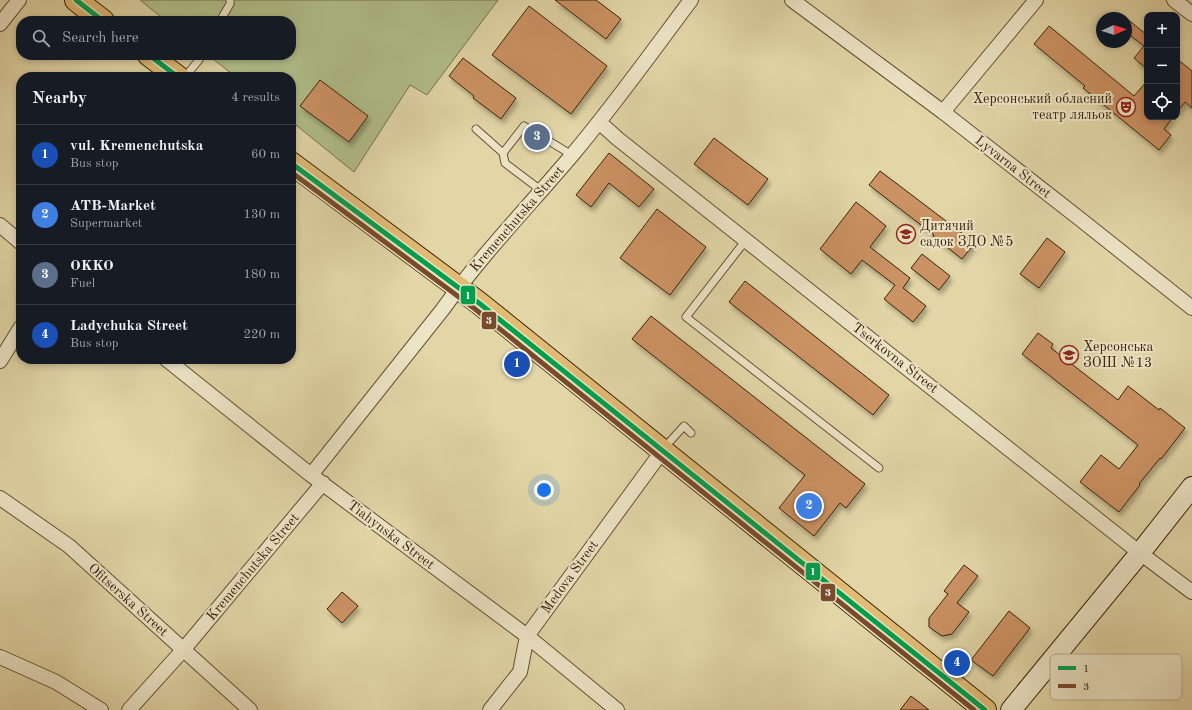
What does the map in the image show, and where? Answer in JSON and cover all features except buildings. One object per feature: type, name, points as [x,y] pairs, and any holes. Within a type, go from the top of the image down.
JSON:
[{"type":"main road","points":[[76,0],[97,16]]},
{"type":"main road","points":[[156,60],[171,72]]},
{"type":"main road","points":[[296,167],[522,337],[985,710]]},
{"type":"street","points":[[0,24],[19,0]]},
{"type":"street","name":"Kremenchutska Street","points":[[311,474],[458,288],[600,122],[691,0]]},
{"type":"street","name":"Lyvarna Street","points":[[792,0],[943,112],[1192,308]]},
{"type":"street","points":[[943,112],[1036,0]]},
{"type":"street","points":[[1174,0],[1192,14]]},
{"type":"street","name":"Tserkovna Street","points":[[600,122],[618,139],[1140,553],[1192,592]]},
{"type":"street","points":[[0,225],[16,239]]},
{"type":"street","points":[[0,361],[16,335]]},
{"type":"street","name":"Tiahynska Street","points":[[172,364],[311,474],[527,636],[617,710]]},
{"type":"street","name":"Medova Street","points":[[490,710],[520,672],[527,636],[663,450]]},
{"type":"street","name":"Kremenchutska Street","points":[[129,710],[183,650],[323,483]]},
{"type":"street","points":[[1057,654],[1192,487]]},
{"type":"street","name":"Ofitserska Street","points":[[0,498],[69,546],[250,710]]},
{"type":"street","points":[[0,657],[56,682],[101,710]]},
{"type":"street","points":[[1011,710],[1050,663]]},
{"type":"lane","points":[[223,16],[230,4],[230,0]]},
{"type":"lane","points":[[189,72],[199,60]]},
{"type":"lane","points":[[503,153],[524,126],[572,155]]},
{"type":"lane","points":[[476,129],[503,153],[505,163],[542,191]]},
{"type":"lane","points":[[746,240],[686,318],[879,468]]},
{"type":"lane","points":[[663,450],[684,426],[691,433]]},
{"type":"green space","points":[[140,0],[498,0],[427,95],[410,85],[354,172],[296,125],[296,72],[230,72],[214,60],[296,60],[296,16],[160,16]]},
{"type":"transit line","name":"1","points":[[76,0],[97,16]]},
{"type":"transit line","name":"1","points":[[156,60],[171,72]]},
{"type":"transit line","name":"1","points":[[296,167],[479,303],[985,710]]},
{"type":"transit line","name":"3","points":[[296,176],[475,309],[974,710]]},
{"type":"place","name":"Херсонський обласний театр ляльок","points":[[1126,107]]},
{"type":"place","name":"OKKO","points":[[537,137]]},
{"type":"place","name":"Дитячий садок ЗДО №5","points":[[906,234]]},
{"type":"place","name":"Херсонська ЗОШ №13","points":[[1069,355]]},
{"type":"place","name":"vul. Kremenchutska","points":[[517,364]]},
{"type":"place","name":"ATB-Market","points":[[809,506]]},
{"type":"place","name":"Ladychuka Street","points":[[957,663]]}]
